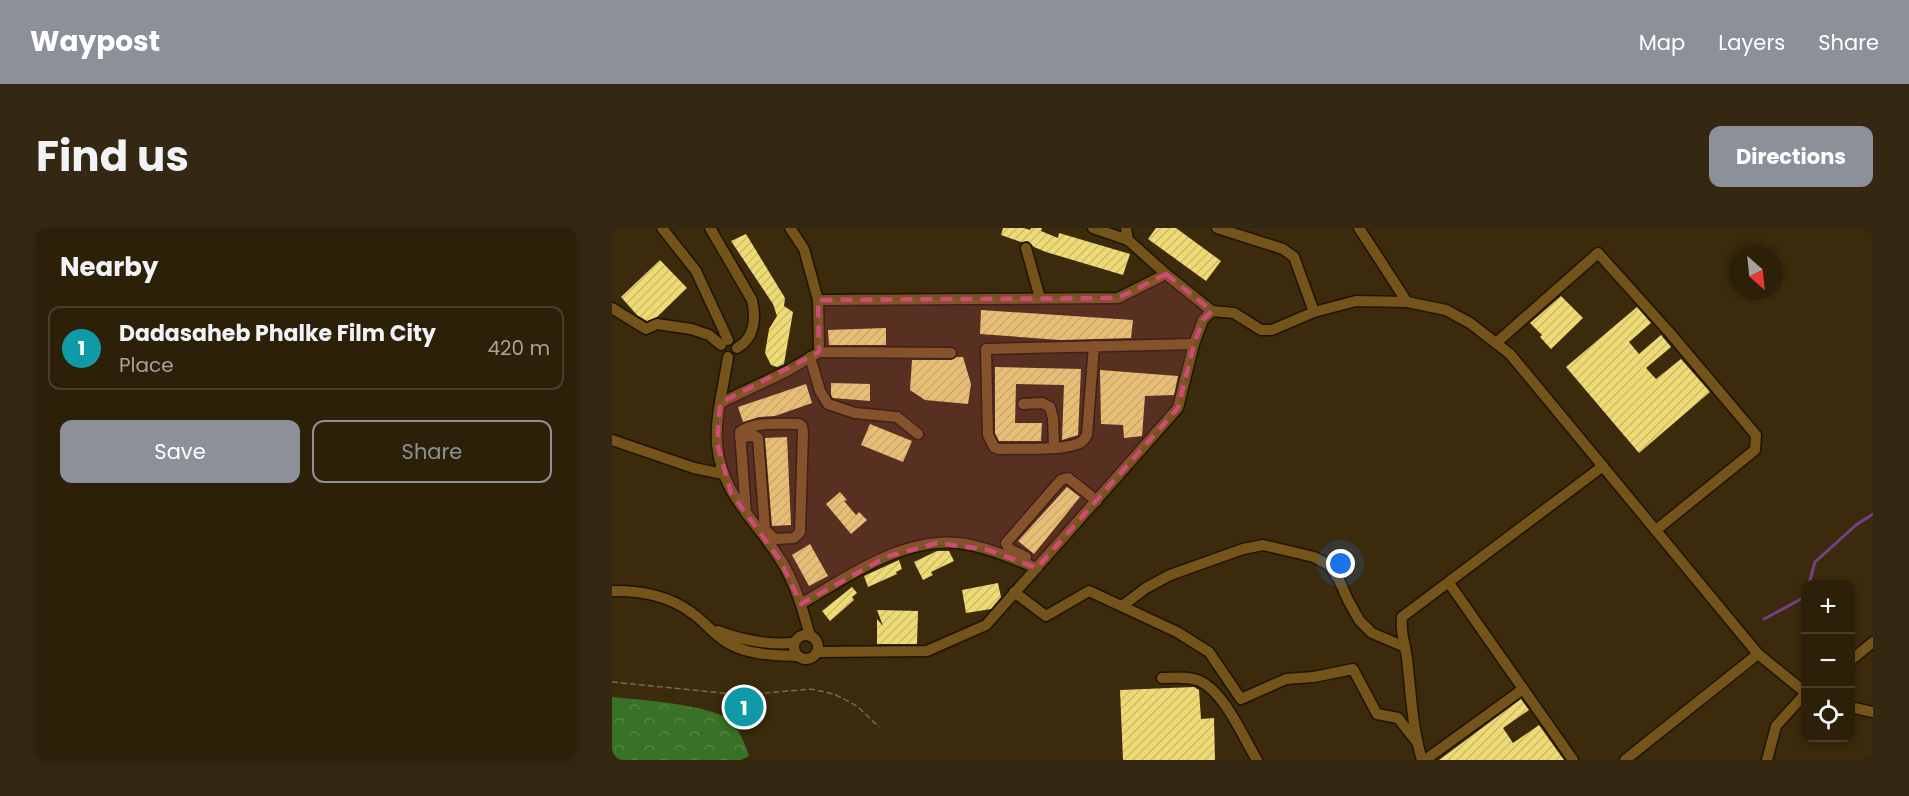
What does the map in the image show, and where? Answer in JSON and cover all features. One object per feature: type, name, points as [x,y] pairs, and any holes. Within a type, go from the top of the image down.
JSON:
[{"type":"street","points":[[662,228],[696,271],[724,342],[721,353],[728,357]]},
{"type":"street","points":[[710,228],[752,300],[755,313],[754,326],[747,340],[737,348],[733,355],[728,357]]},
{"type":"street","points":[[790,228],[804,249],[818,300],[815,355],[820,391],[828,404],[855,413],[897,417],[918,434]]},
{"type":"street","points":[[1093,228],[1127,234],[1166,274],[1212,311],[1234,313],[1261,330],[1272,330],[1314,312],[1356,301],[1407,302],[1446,310],[1470,322],[1510,354],[1758,654],[1801,689]]},
{"type":"street","points":[[1217,228],[1283,249],[1294,257],[1314,312]]},
{"type":"street","points":[[1359,228],[1407,302]]},
{"type":"street","points":[[1026,248],[1040,298]]},
{"type":"street","points":[[1496,343],[1598,253],[1669,332],[1756,435],[1755,450],[1656,530]]},
{"type":"street","points":[[818,300],[1118,298],[1166,274]]},
{"type":"street","points":[[612,308],[646,329],[657,324],[691,329],[724,342],[735,343],[737,348]]},
{"type":"street","points":[[612,591],[652,594],[691,612],[729,644],[758,653],[797,656],[801,659],[810,659],[817,652],[927,651],[986,625],[1178,408],[1194,344],[1203,320],[1212,311]]},
{"type":"street","points":[[1094,346],[1087,435],[1079,444],[999,449],[993,447],[990,443],[988,428],[986,349],[1094,346],[1194,344]]},
{"type":"street","points":[[720,403],[788,371],[815,355],[951,353]]},
{"type":"street","points":[[728,357],[720,403],[717,443],[723,474],[731,493],[780,560],[801,607],[810,636],[817,643],[817,652]]},
{"type":"street","points":[[1023,404],[1042,403],[1050,407],[1053,418],[1054,447]]},
{"type":"street","points":[[740,437],[755,436],[758,438],[765,530],[775,539],[794,538],[800,532],[802,426],[799,424],[760,425],[740,432],[740,437],[746,513]]},
{"type":"street","points":[[612,440],[694,468],[723,474]]},
{"type":"street","points":[[1523,688],[1423,760],[1416,741],[1401,628],[1402,617],[1603,466]]},
{"type":"street","points":[[1038,566],[1009,549],[1006,543],[1061,480],[1068,478],[1097,501]]},
{"type":"street","points":[[797,656],[794,652],[801,607],[852,572],[886,557],[937,543],[958,543],[1038,566]]},
{"type":"street","points":[[1122,606],[1146,588],[1170,575],[1243,549],[1263,545],[1314,557],[1329,565],[1359,620],[1372,633],[1405,647]]},
{"type":"street","points":[[1449,583],[1573,760]]},
{"type":"street","points":[[1014,592],[1046,616],[1089,591],[1122,606],[1177,632],[1209,652],[1241,699],[1286,679],[1314,677],[1353,669],[1377,714],[1398,718],[1416,741]]},
{"type":"street","points":[[709,628],[754,642],[796,640],[802,636],[810,636]]},
{"type":"street","points":[[1855,658],[1873,642]]},
{"type":"street","points":[[1625,760],[1758,654]]},
{"type":"street","points":[[1162,678],[1182,677],[1198,680],[1209,686],[1221,700],[1257,760]]},
{"type":"street","points":[[1767,760],[1776,726],[1801,698]]},
{"type":"street","points":[[1855,709],[1873,712]]},
{"type":"path","points":[[612,682],[743,695],[811,689],[834,694],[857,706],[879,728]]},
{"type":"highlighted area","points":[[1166,274],[1212,311],[1203,320],[1194,344],[1178,408],[1037,568],[988,550],[937,543],[886,557],[801,604],[780,560],[731,493],[717,443],[720,403],[819,352],[818,300],[1118,298]]},
{"type":"green space","points":[[612,697],[689,706],[718,714],[735,726],[749,756],[741,760],[612,760]]},
{"type":"building","points":[[1003,228],[1030,230],[1031,228],[1042,228],[1041,231],[1058,238],[1059,233],[1130,254],[1123,275],[1046,252],[1034,247],[1028,241],[1021,242],[1001,235]]},
{"type":"building","points":[[1156,228],[1176,228],[1221,261],[1206,281],[1148,239]]},
{"type":"building","points":[[746,234],[785,298],[784,306],[793,312],[784,364],[777,367],[771,365],[765,353],[769,329],[777,316],[773,304],[731,241]]},
{"type":"building","points":[[660,260],[687,288],[657,317],[647,321],[637,315],[621,297]]},
{"type":"building","points":[[1561,296],[1583,318],[1551,349],[1530,323]]},
{"type":"building","points":[[1637,307],[1651,323],[1629,342],[1639,354],[1661,335],[1671,347],[1646,368],[1656,379],[1681,359],[1710,392],[1639,453],[1566,367]]},
{"type":"building","points":[[981,310],[1133,320],[1131,338],[1060,340],[980,334]]},
{"type":"building","points":[[886,328],[886,345],[829,345],[828,330]]},
{"type":"building","points":[[963,357],[971,384],[968,404],[925,400],[910,390],[912,360],[951,360]]},
{"type":"building","points":[[995,367],[1081,369],[1078,435],[1062,440],[1064,385],[1016,384],[1015,423],[1042,423],[1041,441],[999,441],[995,433]]},
{"type":"building","points":[[1100,370],[1178,376],[1174,395],[1145,396],[1142,436],[1124,438],[1123,425],[1101,424]]},
{"type":"building","points":[[831,383],[870,384],[870,401],[833,398]]},
{"type":"building","points":[[806,384],[812,403],[775,416],[759,417],[743,422],[738,407]]},
{"type":"building","points":[[870,424],[912,441],[903,462],[861,445]]},
{"type":"building","points":[[787,437],[791,525],[772,526],[765,438]]},
{"type":"building","points":[[1067,487],[1080,497],[1034,554],[1018,541]]},
{"type":"building","points":[[840,492],[847,500],[844,501],[856,515],[859,512],[867,520],[851,534],[826,504]]},
{"type":"building","points":[[810,544],[828,576],[809,586],[792,555]]},
{"type":"building","points":[[937,551],[949,551],[954,561],[931,572],[933,575],[923,580],[914,562]]},
{"type":"building","points":[[899,560],[902,569],[896,572],[897,574],[868,587],[864,576]]},
{"type":"building","points":[[998,583],[1001,597],[991,609],[966,613],[962,590]]},
{"type":"building","points":[[852,587],[857,593],[852,597],[854,600],[830,621],[822,611]]},
{"type":"building","points":[[877,610],[918,611],[917,644],[877,644],[877,619],[883,626]]},
{"type":"building","points":[[1194,687],[1199,690],[1201,719],[1214,718],[1215,760],[1123,760],[1120,690]]},
{"type":"building","points":[[1521,699],[1529,710],[1503,728],[1513,743],[1539,725],[1564,760],[1439,760]]},
{"type":"waterway","points":[[1810,580],[1815,562],[1856,525],[1873,514]]},
{"type":"waterway","points":[[1764,619],[1801,599]]},
{"type":"place","name":"Dadasaheb Phalke Film City","points":[[744,707]]}]
